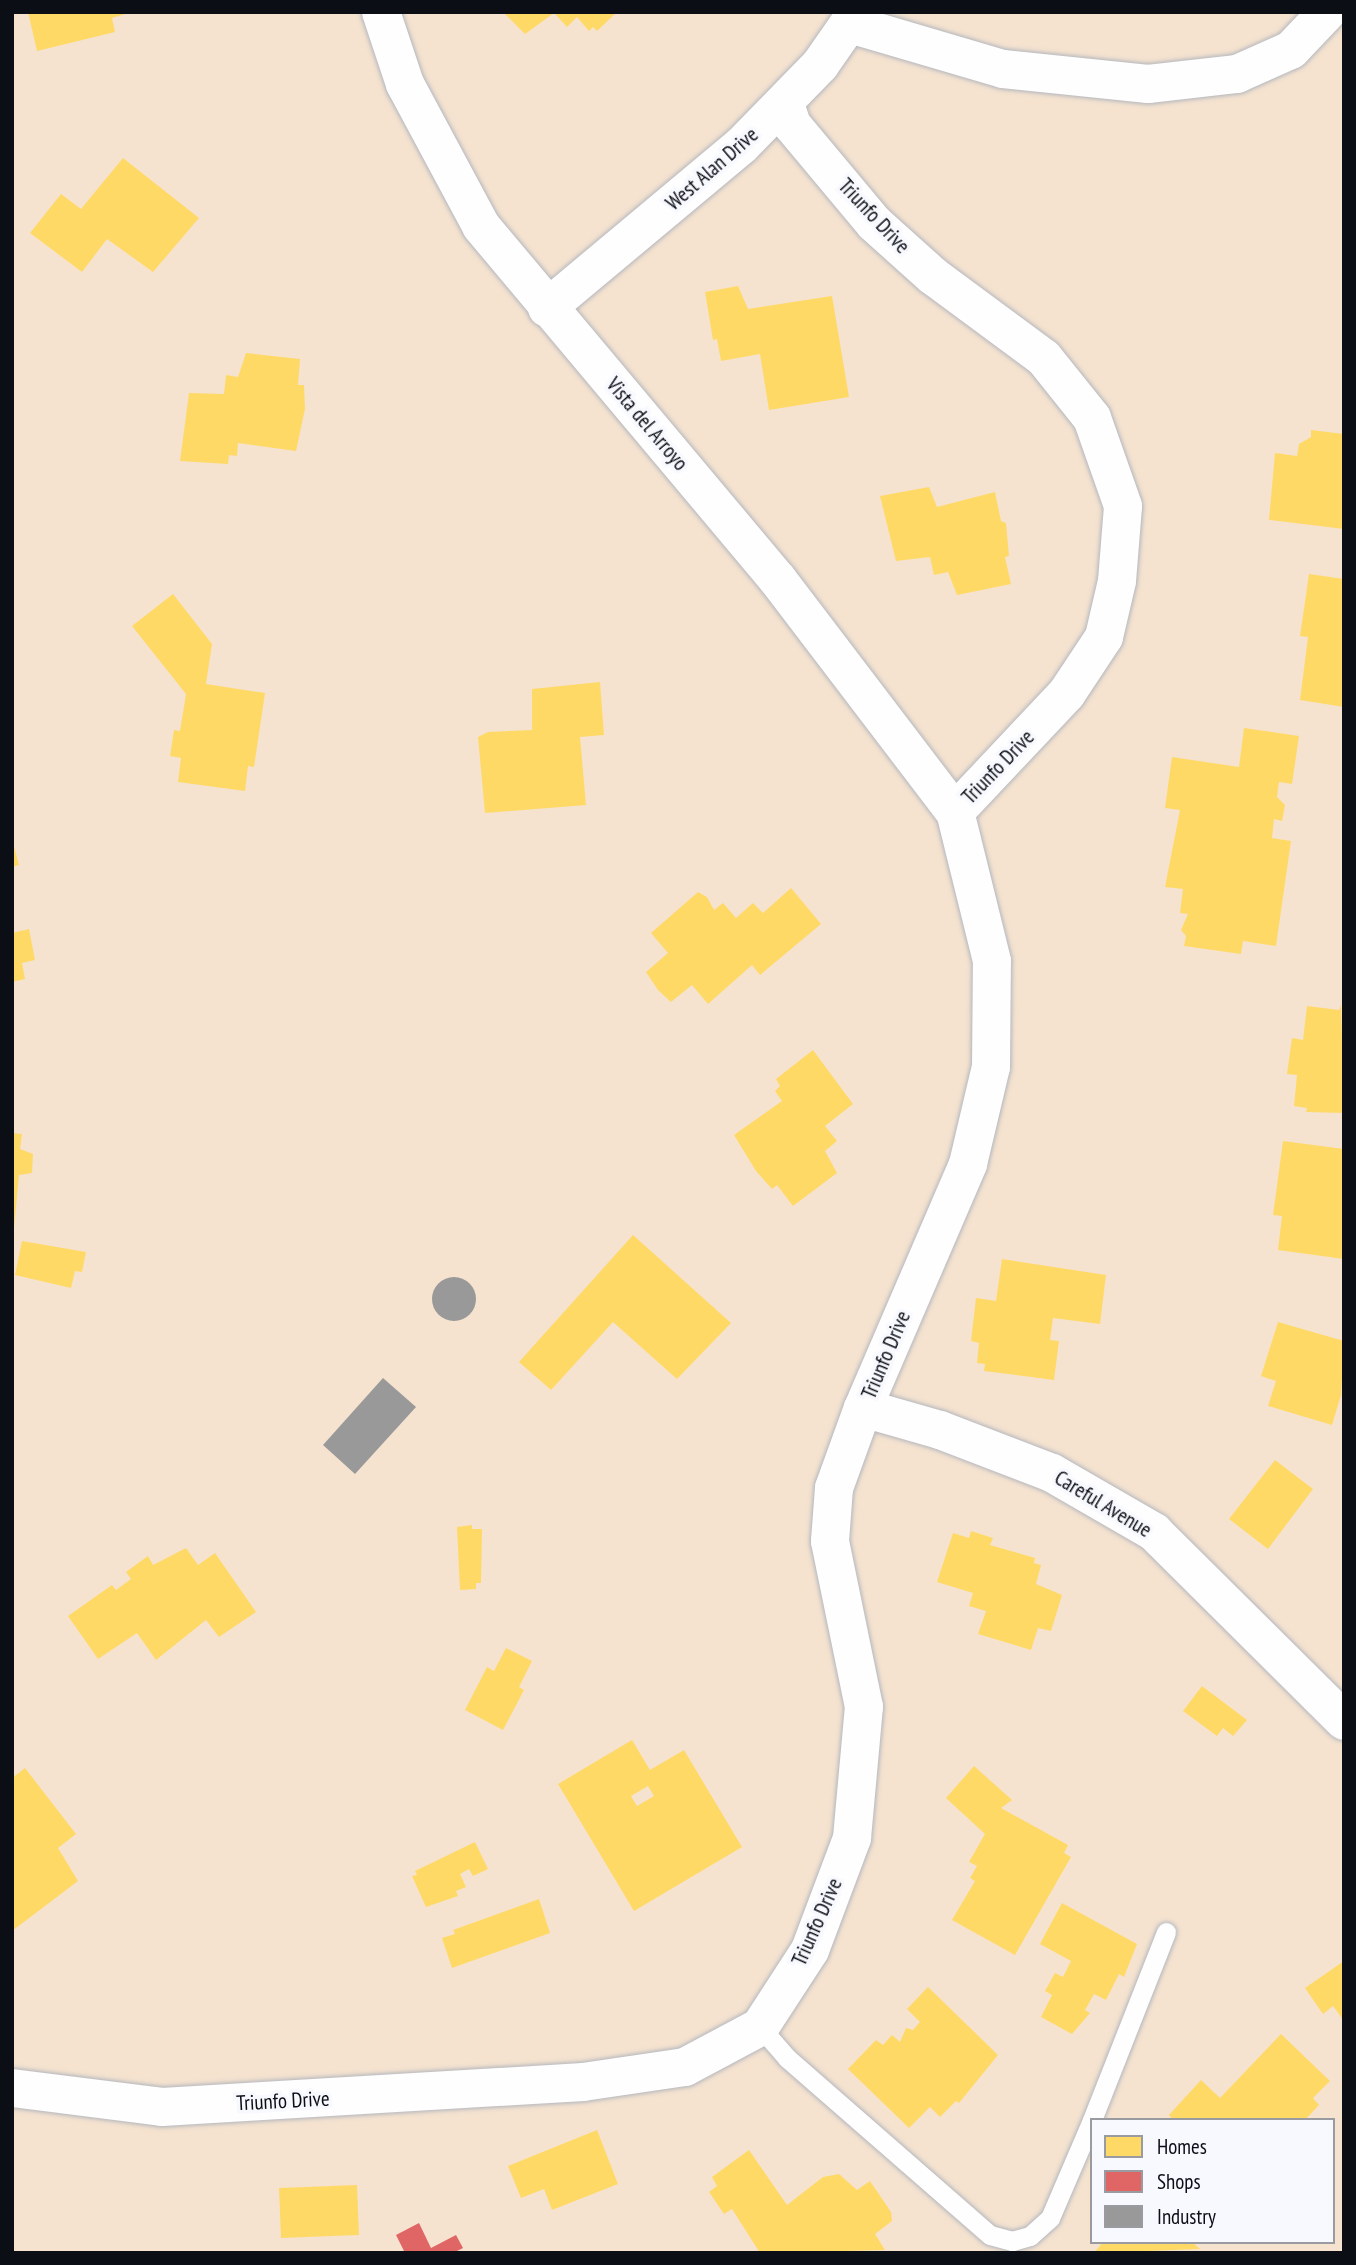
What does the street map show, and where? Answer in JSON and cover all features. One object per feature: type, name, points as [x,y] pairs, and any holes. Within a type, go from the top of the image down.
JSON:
[{"type":"street","name":"Vista del Arroyo","points":[[381,12],[405,84],[481,226],[547,308],[778,580],[955,812]]},
{"type":"street","points":[[854,18],[1003,69],[1148,84],[1237,74],[1290,50],[1327,12]]},
{"type":"street","name":"West Alan Drive","points":[[547,308],[742,145],[785,103],[854,18]]},
{"type":"street","name":"Triunfo Drive","points":[[12,2088],[162,2106],[583,2082],[685,2067],[760,2027],[810,1950],[852,1838],[864,1707],[830,1541],[834,1488],[863,1408],[968,1164],[991,1067],[992,961],[955,812],[1067,693],[1104,637],[1117,581],[1123,506],[1092,418],[1044,358],[933,276],[874,223],[792,125],[785,103]]},
{"type":"street","name":"Careful Avenue","points":[[863,1408],[940,1430],[1052,1473],[1154,1532],[1338,1701]]},
{"type":"lane","points":[[1093,2118],[1166,1932]]},
{"type":"lane","points":[[760,2027],[788,2058],[990,2235],[1012,2241],[1030,2236],[1050,2218],[1090,2125]]},
{"type":"shaded area","points":[[12,12],[1344,12],[1344,2253],[12,2253]]},
{"type":"building: Homes","points":[[28,12],[129,13],[112,18],[115,32],[37,51]]},
{"type":"building: Homes","points":[[503,12],[617,12],[597,31],[593,27],[589,31],[577,17],[567,27],[554,13],[525,34]]},
{"type":"building: Homes","points":[[123,158],[199,218],[153,272],[107,239],[82,272],[30,233],[61,194],[81,209]]},
{"type":"building: Homes","points":[[738,286],[748,309],[832,296],[849,397],[769,410],[760,354],[721,361],[717,339],[713,340],[705,292]]},
{"type":"building: Homes","points":[[246,353],[300,359],[298,385],[304,385],[305,409],[296,451],[238,443],[237,456],[229,455],[228,464],[180,461],[189,393],[224,394],[226,375],[238,377]]},
{"type":"building: Homes","points":[[1311,430],[1344,434],[1344,529],[1269,520],[1275,453],[1297,456],[1299,444],[1311,437]]},
{"type":"building: Homes","points":[[929,487],[937,507],[995,492],[1001,521],[1006,523],[1009,556],[1005,557],[1011,584],[957,595],[948,572],[934,575],[930,557],[896,561],[880,496]]},
{"type":"building: Homes","points":[[1309,574],[1344,579],[1344,707],[1300,700],[1308,637],[1300,636]]},
{"type":"building: Homes","points":[[173,594],[212,644],[206,684],[265,693],[254,767],[248,766],[245,791],[178,782],[181,758],[170,756],[174,730],[180,731],[186,694],[132,626]]},
{"type":"building: Homes","points":[[600,682],[604,735],[580,737],[586,805],[485,813],[478,737],[488,732],[532,730],[532,689]]},
{"type":"building: Homes","points":[[1244,728],[1299,736],[1292,784],[1279,782],[1277,797],[1285,805],[1282,821],[1274,819],[1272,838],[1291,841],[1276,946],[1243,941],[1241,954],[1184,946],[1186,936],[1181,930],[1188,914],[1180,913],[1183,889],[1165,887],[1180,810],[1165,808],[1172,757],[1239,767]]},
{"type":"building: Homes","points":[[12,839],[19,865],[12,867]]},
{"type":"building: Homes","points":[[791,888],[821,924],[760,975],[752,965],[708,1004],[692,985],[671,1002],[658,990],[646,972],[668,953],[651,933],[698,892],[707,897],[714,910],[723,903],[736,918],[753,903],[763,913]]},
{"type":"building: Homes","points":[[29,929],[35,960],[22,963],[25,979],[12,982],[12,933]]},
{"type":"building: Homes","points":[[1341,1005],[1344,1113],[1306,1112],[1307,1108],[1294,1106],[1297,1075],[1287,1074],[1292,1038],[1303,1040],[1307,1006],[1339,1010]]},
{"type":"building: Homes","points":[[813,1050],[853,1104],[825,1126],[837,1141],[825,1151],[837,1173],[793,1206],[777,1185],[772,1189],[756,1171],[734,1135],[782,1101],[775,1091],[780,1086],[776,1079]]},
{"type":"building: Homes","points":[[12,1133],[22,1134],[20,1149],[33,1154],[32,1173],[19,1175],[14,1228]]},
{"type":"building: Homes","points":[[1283,1141],[1344,1149],[1344,1259],[1278,1250],[1282,1216],[1273,1215]]},
{"type":"building: Homes","points":[[633,1235],[731,1323],[677,1379],[613,1322],[551,1390],[519,1362]]},
{"type":"building: Homes","points":[[22,1241],[86,1252],[82,1272],[75,1271],[71,1288],[15,1275]]},
{"type":"building: Homes","points":[[1002,1259],[1106,1275],[1100,1324],[1053,1318],[1050,1340],[1059,1341],[1054,1380],[984,1371],[985,1364],[977,1363],[979,1343],[971,1341],[976,1298],[996,1301]]},
{"type":"building: Homes","points":[[1278,1322],[1344,1341],[1341,1395],[1332,1425],[1268,1406],[1276,1381],[1261,1376]]},
{"type":"building: Homes","points":[[1275,1460],[1313,1489],[1268,1549],[1229,1519]]},
{"type":"building: Homes","points":[[472,1525],[472,1529],[482,1529],[481,1583],[476,1583],[476,1589],[460,1590],[457,1527]]},
{"type":"building: Homes","points":[[971,1531],[993,1538],[990,1545],[1035,1558],[1034,1563],[1041,1565],[1036,1584],[1062,1595],[1051,1631],[1038,1628],[1031,1650],[978,1634],[986,1611],[969,1606],[973,1593],[937,1582],[953,1533],[969,1538]]},
{"type":"building: Homes","points":[[186,1548],[198,1565],[215,1553],[256,1612],[219,1637],[206,1620],[156,1660],[137,1633],[98,1659],[68,1616],[112,1585],[116,1590],[131,1579],[126,1572],[148,1556],[153,1565]]},
{"type":"building: Homes","points":[[506,1648],[532,1661],[519,1687],[524,1690],[503,1730],[465,1710],[487,1667],[494,1671]]},
{"type":"building: Homes","points":[[1202,1686],[1247,1720],[1233,1736],[1223,1728],[1217,1736],[1183,1711]]},
{"type":"building: Homes","points":[[632,1740],[650,1770],[684,1750],[742,1847],[634,1911],[558,1784]],"holes":[[[648,1786],[654,1796],[637,1806],[631,1796]]]},
{"type":"building: Homes","points":[[974,1766],[1012,1800],[1001,1808],[1068,1845],[1064,1853],[1071,1857],[1015,1955],[952,1920],[975,1881],[970,1878],[977,1866],[969,1862],[985,1834],[946,1798]]},
{"type":"building: Homes","points":[[25,1768],[76,1834],[58,1848],[78,1881],[12,1931],[12,1778]]},
{"type":"building: Homes","points":[[475,1842],[488,1869],[473,1876],[469,1869],[460,1874],[466,1887],[456,1891],[458,1896],[426,1907],[412,1876],[417,1875],[415,1871]]},
{"type":"building: Homes","points":[[539,1899],[550,1933],[452,1968],[442,1938],[455,1934],[453,1930]]},
{"type":"building: Homes","points":[[1062,1903],[1137,1944],[1124,1977],[1119,1974],[1106,2000],[1094,1994],[1085,2010],[1090,2013],[1072,2034],[1041,2017],[1052,1995],[1045,1991],[1055,1973],[1063,1977],[1071,1961],[1040,1944]]},
{"type":"building: Homes","points":[[1344,1961],[1344,2021],[1333,2006],[1323,2014],[1305,1988]]},
{"type":"building: Homes","points":[[928,1987],[998,2055],[959,2103],[956,2101],[940,2117],[930,2107],[909,2128],[848,2069],[876,2040],[883,2045],[892,2035],[900,2042],[906,2028],[913,2030],[920,2022],[907,2009]]},
{"type":"building: Homes","points":[[1281,2034],[1330,2081],[1313,2098],[1319,2105],[1307,2118],[1171,2118],[1169,2115],[1201,2080],[1220,2098]]},
{"type":"building: Homes","points":[[597,2130],[618,2184],[552,2210],[544,2189],[521,2198],[508,2166]]},
{"type":"building: Homes","points":[[749,2150],[787,2205],[823,2177],[839,2174],[857,2190],[870,2181],[891,2212],[892,2221],[875,2234],[885,2250],[760,2253],[732,2209],[724,2214],[709,2192],[717,2186],[712,2177]]},
{"type":"building: Homes","points":[[357,2185],[359,2235],[281,2238],[279,2188]]},
{"type":"building: Homes","points":[[1101,2244],[1194,2244],[1200,2249],[1094,2253]]},
{"type":"building: Shops","points":[[419,2223],[431,2248],[456,2235],[463,2248],[453,2253],[405,2253],[396,2235]]},
{"type":"building: Industry","points":[[454,1277],[470,1283],[476,1299],[470,1315],[454,1321],[438,1315],[432,1299],[438,1283]]},
{"type":"building: Industry","points":[[383,1378],[416,1407],[355,1474],[323,1445]]}]
